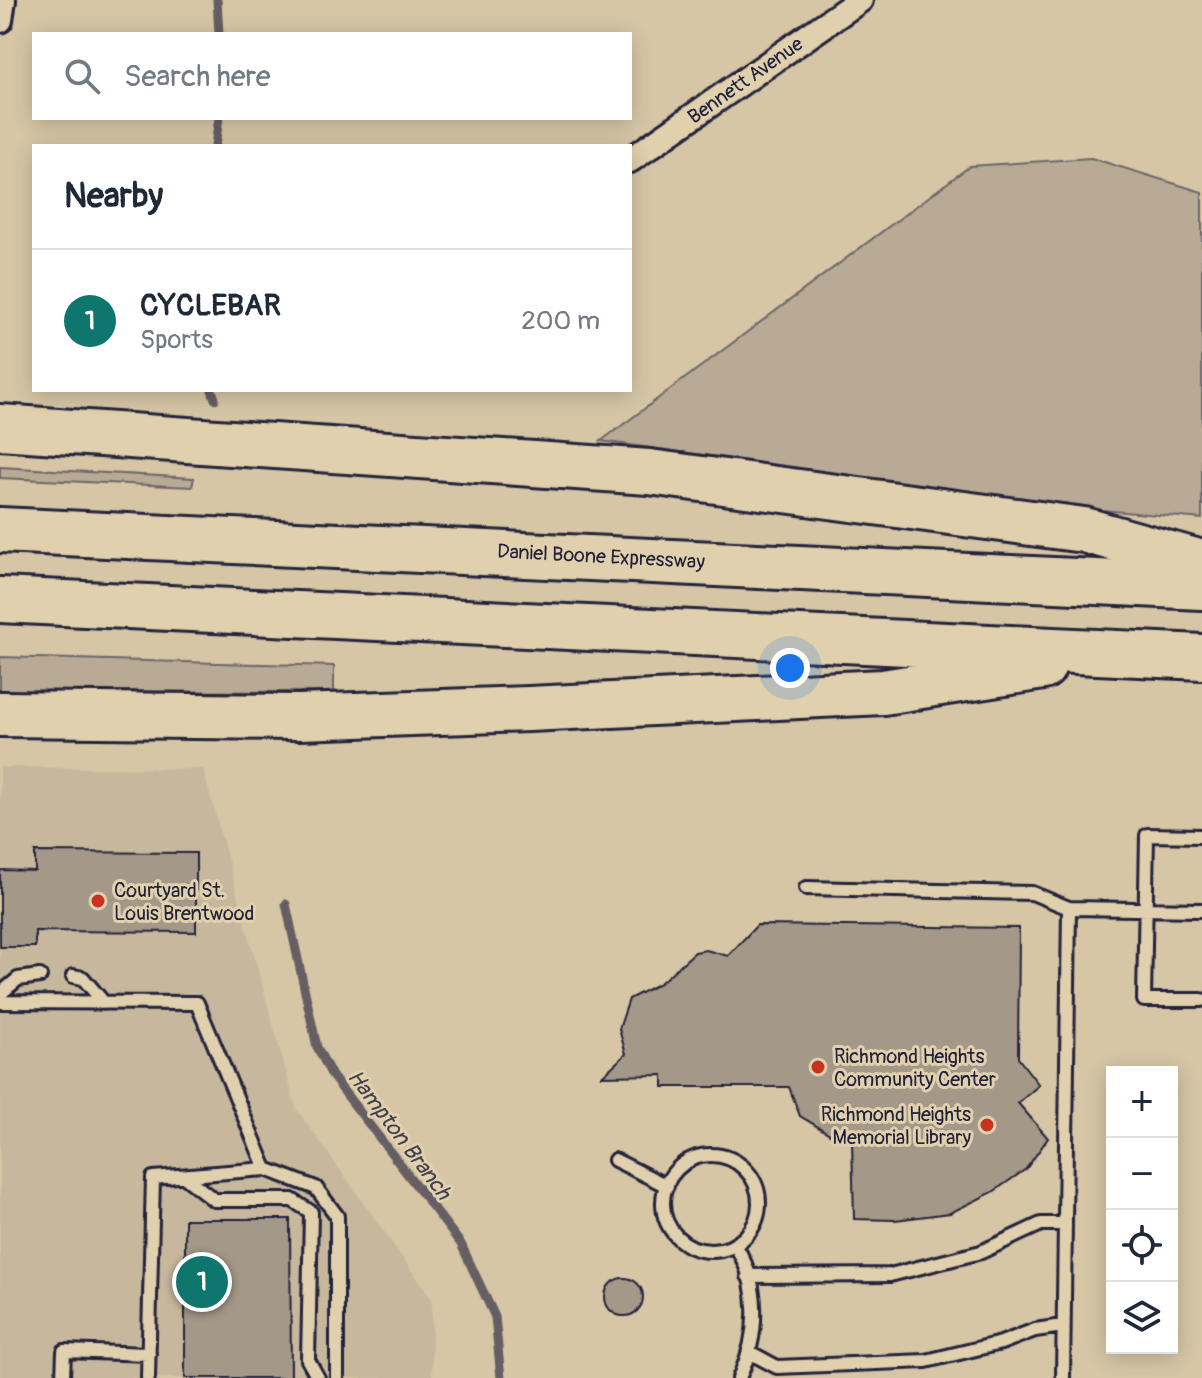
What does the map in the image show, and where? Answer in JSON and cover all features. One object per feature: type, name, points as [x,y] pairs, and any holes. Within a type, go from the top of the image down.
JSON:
[{"type":"highway","points":[[0,427],[710,479],[1084,530],[1202,563]]},
{"type":"highway","name":"Daniel Boone Expressway","points":[[0,530],[1202,587]]},
{"type":"highway","points":[[0,600],[1202,657]]},
{"type":"highway","points":[[0,714],[299,717],[883,692],[1132,654]]},
{"type":"street","points":[[0,20],[3,0]]},
{"type":"street","name":"Bennett Avenue","points":[[632,159],[860,0]]},
{"type":"lane","points":[[1202,836],[1147,835],[1144,1000],[1202,1000]]},
{"type":"lane","points":[[806,888],[1032,893],[1069,908],[1202,910]]},
{"type":"lane","points":[[1063,1378],[1069,908]]},
{"type":"lane","points":[[0,994],[18,979],[40,976]]},
{"type":"lane","points":[[73,976],[83,978],[104,1003]]},
{"type":"lane","points":[[0,1002],[197,1003],[266,1169]]},
{"type":"lane","points":[[726,1156],[751,1175],[760,1206],[748,1235],[735,1245],[704,1250],[677,1236],[663,1208],[667,1186],[680,1166],[694,1157],[726,1156]]},
{"type":"lane","points":[[615,1160],[667,1186]]},
{"type":"lane","points":[[148,1378],[153,1178],[266,1169],[316,1188],[337,1216],[337,1378]]},
{"type":"lane","points":[[185,1177],[214,1200],[292,1200],[311,1212],[308,1360],[318,1378]]},
{"type":"lane","points":[[748,1276],[890,1275],[981,1252],[1041,1224],[1064,1224]]},
{"type":"lane","points":[[735,1245],[745,1261],[755,1305],[751,1353],[739,1378]]},
{"type":"lane","points":[[751,1353],[777,1367],[926,1361],[1001,1343],[1035,1330],[1063,1326]]},
{"type":"lane","points":[[63,1378],[64,1351],[149,1354]]},
{"type":"shaded area","points":[[1091,158],[1202,192],[1202,519],[1091,509],[601,441],[970,166]]},
{"type":"shaded area","points":[[0,467],[194,478],[192,487],[0,478]]},
{"type":"shaded area","points":[[0,657],[334,666],[334,692],[0,691]]},
{"type":"shaded area","points":[[0,767],[203,769],[296,1108],[432,1299],[432,1378],[0,1378]]},
{"type":"building","name":"Courtyard St. Louis Brentwood","points":[[35,852],[196,853],[196,932],[35,931],[35,947],[0,947],[0,870],[35,871]]},
{"type":"building","name":"Richmond Heights Community Center","points":[[757,925],[1019,928],[1018,1058],[1039,1085],[1018,1103],[1048,1138],[1026,1169],[993,1192],[950,1213],[895,1220],[854,1219],[852,1140],[830,1134],[800,1116],[789,1087],[663,1087],[663,1075],[602,1076],[626,1054],[619,1029],[629,999],[660,983],[695,952],[706,950],[728,956]]},
{"type":"building","points":[[185,1219],[290,1219],[291,1378],[185,1378]]},
{"type":"building","points":[[624,1278],[637,1284],[643,1297],[637,1310],[624,1316],[611,1310],[605,1297],[611,1284]]},
{"type":"waterway","name":"Hampton Branch","points":[[217,0],[219,32]]},
{"type":"waterway","name":"Hampton Branch","points":[[215,144],[219,120]]},
{"type":"waterway","name":"Hampton Branch","points":[[213,392],[215,399]]},
{"type":"waterway","name":"Hampton Branch","points":[[286,904],[317,1047],[332,1076],[461,1244],[495,1317],[501,1378]]},
{"type":"place","name":"Courtyard St. Louis Brentwood","points":[[98,901]]},
{"type":"place","name":"Richmond Heights Community Center","points":[[818,1067]]},
{"type":"place","name":"Richmond Heights Memorial Library","points":[[987,1125]]},
{"type":"place","name":"CYCLEBAR","points":[[202,1282]]}]
